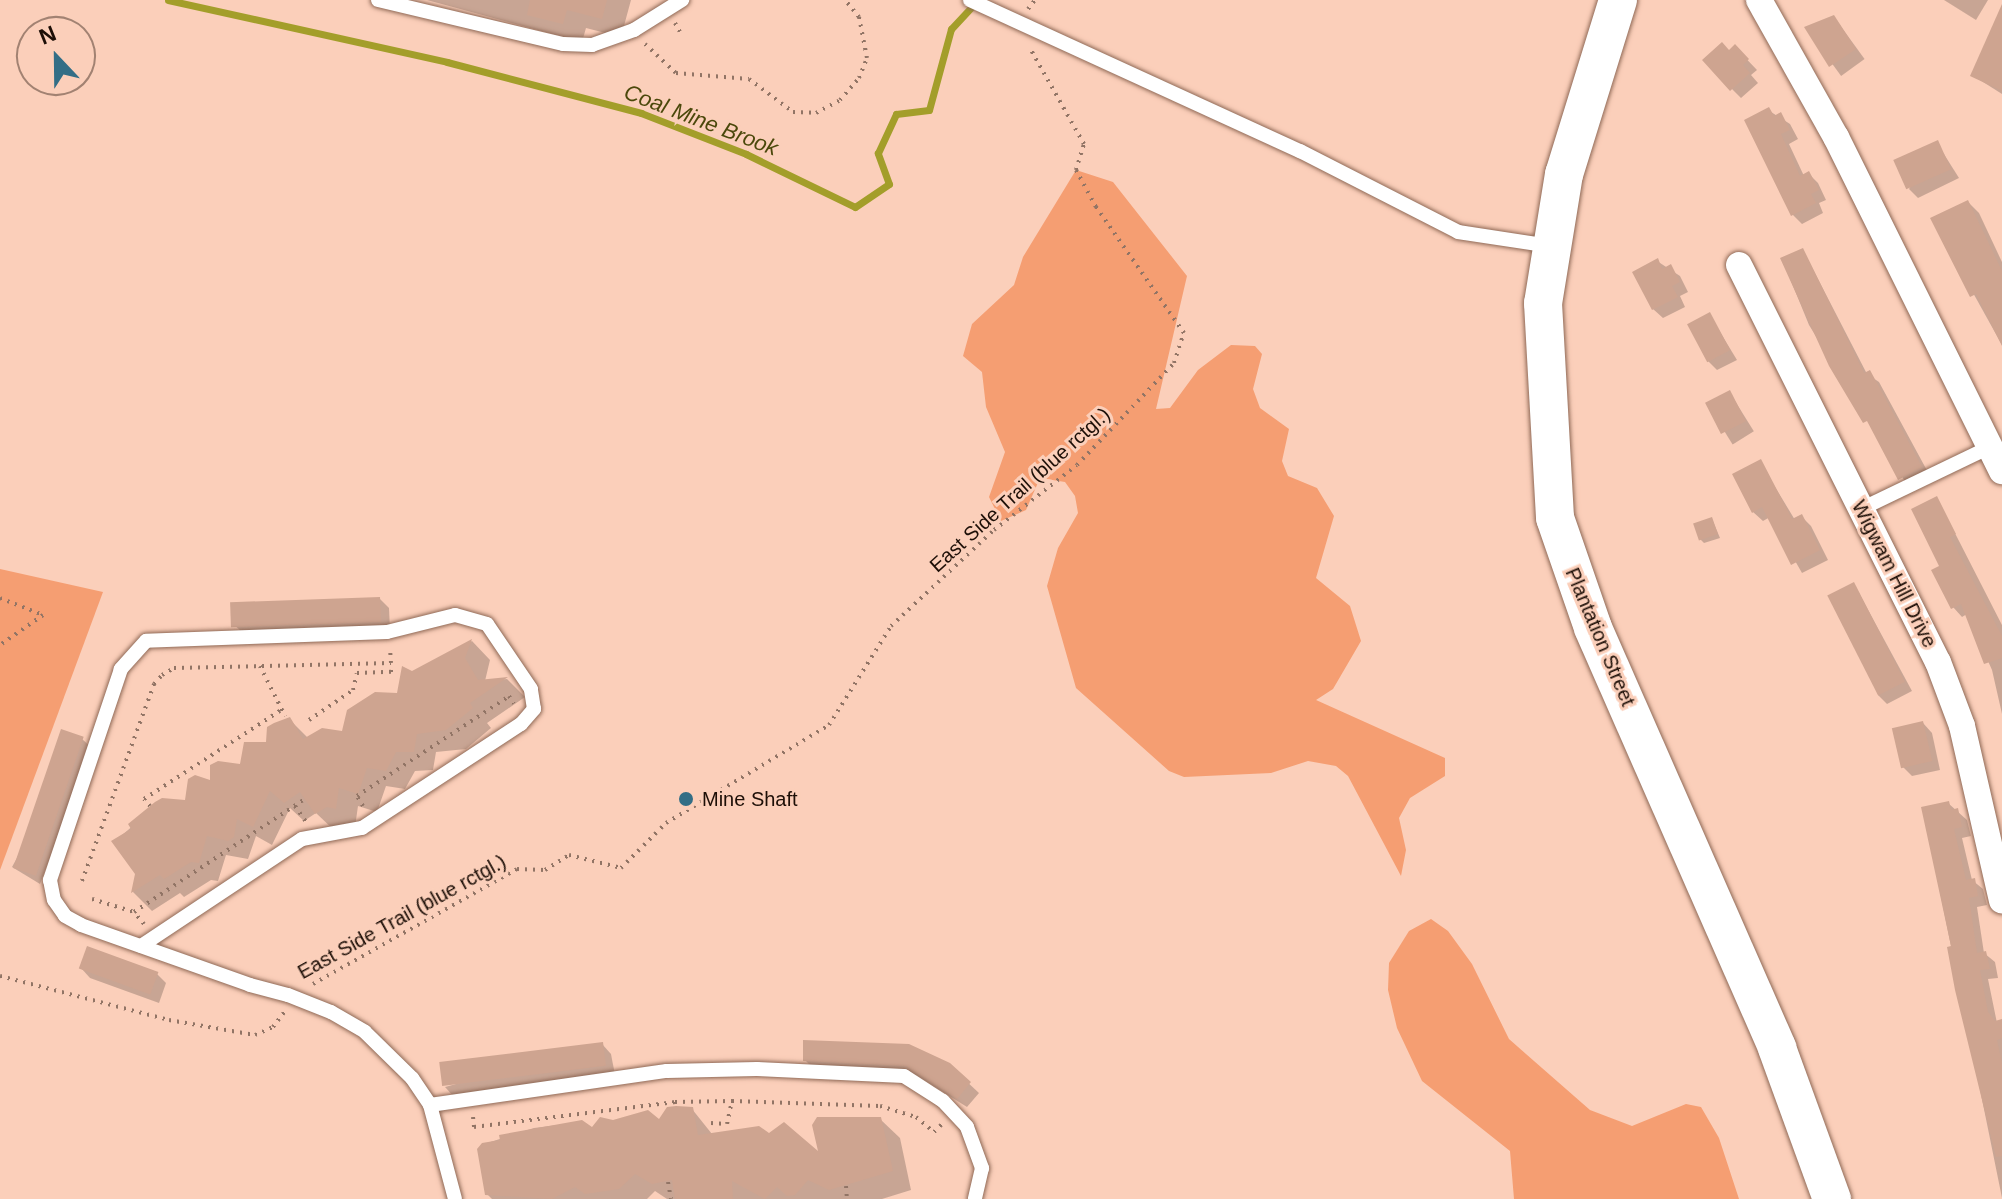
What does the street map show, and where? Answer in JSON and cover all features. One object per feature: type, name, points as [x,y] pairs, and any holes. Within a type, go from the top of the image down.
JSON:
[{"type":"main road","name":"Plantation Street","points":[[1618,0],[1564,174],[1551,246],[1542,356],[1555,518],[1593,628],[1699,861],[1777,1048],[1832,1199]]},
{"type":"street","points":[[1759,0],[1836,137],[2002,471]]},
{"type":"street","name":"Wigwam Hill Drive","points":[[1739,265],[1954,701],[2002,900]]},
{"type":"lane","points":[[378,0],[563,44],[601,44],[634,30],[682,0]]},
{"type":"lane","points":[[976,3],[1300,151],[1458,232],[1551,246]]},
{"type":"lane","points":[[1861,509],[1990,447]]},
{"type":"lane","points":[[146,942],[302,839],[362,828],[521,724],[535,699],[496,631],[455,615],[387,632],[146,641],[121,669],[50,880],[54,900],[65,916],[146,942],[295,998],[331,1012],[365,1032],[412,1078],[430,1105],[455,1199]]},
{"type":"lane","points":[[430,1105],[667,1071],[804,1070],[904,1076],[943,1101],[967,1127],[982,1168],[975,1199]]},
{"type":"path","points":[[634,30],[656,59],[676,73],[749,79],[793,112],[816,113],[840,100],[859,78],[867,58],[859,17],[845,0]]},
{"type":"path","points":[[1018,22],[1035,0]]},
{"type":"path","name":"East Side Trail (blue rctgl.)","points":[[0,976],[169,1020],[255,1035],[273,1027],[306,985],[324,983],[517,869],[545,870],[569,855],[621,868],[666,823],[829,725],[891,626],[994,530],[1077,465],[1174,363],[1184,333],[1076,170],[1084,144],[1018,22]]},
{"type":"path","points":[[0,598],[43,615],[0,645]]},
{"type":"path","points":[[309,720],[353,690],[357,673],[391,672],[394,646]]},
{"type":"path","points":[[82,881],[154,684],[174,668],[391,663]]},
{"type":"path","points":[[260,666],[285,716]]},
{"type":"path","points":[[358,816],[365,811],[357,796],[509,696],[518,709]]},
{"type":"path","points":[[150,806],[144,799],[281,710]]},
{"type":"path","points":[[134,912],[305,799]]},
{"type":"path","points":[[295,806],[306,822],[318,826]]},
{"type":"path","points":[[92,899],[134,912]]},
{"type":"path","points":[[134,912],[146,942]]},
{"type":"path","points":[[711,1123],[727,1124],[732,1101]]},
{"type":"path","points":[[467,1113],[472,1112],[474,1127],[675,1102],[732,1101],[895,1108],[934,1132],[949,1122]]},
{"type":"path","points":[[668,1182],[671,1199]]},
{"type":"path","points":[[846,1186],[847,1199]]},
{"type":"shaded area","points":[[1076,170],[1113,182],[1187,276],[1156,409],[1170,408],[1198,370],[1231,345],[1255,346],[1262,354],[1253,389],[1260,408],[1289,429],[1282,461],[1288,476],[1317,488],[1334,516],[1316,578],[1350,606],[1361,641],[1333,689],[1316,700],[1445,758],[1445,776],[1410,798],[1399,818],[1406,850],[1401,876],[1348,776],[1336,766],[1308,761],[1271,773],[1184,777],[1169,771],[1076,688],[1047,586],[1058,548],[1078,513],[1075,496],[1065,482],[1040,478],[1026,510],[1001,521],[989,497],[1005,452],[986,407],[982,372],[963,356],[972,324],[1014,285],[1023,257]]},
{"type":"shaded area","points":[[0,569],[103,592],[0,870]]},
{"type":"shaded area","points":[[1431,919],[1448,931],[1472,964],[1509,1039],[1590,1110],[1632,1126],[1686,1104],[1701,1107],[1719,1138],[1739,1199],[1514,1199],[1510,1151],[1422,1081],[1397,1028],[1388,990],[1389,963],[1409,931]]},
{"type":"building","points":[[530,0],[607,0],[602,19],[567,10],[563,24],[527,15]]},
{"type":"building","points":[[2002,4],[2002,91],[1970,76]]},
{"type":"building","points":[[1834,15],[1856,49],[1829,67],[1804,27]]},
{"type":"building","points":[[1722,42],[1729,50],[1735,44],[1749,59],[1743,65],[1750,73],[1730,91],[1702,60]]},
{"type":"building","points":[[1769,107],[1774,116],[1781,112],[1790,130],[1781,134],[1800,176],[1809,171],[1819,190],[1811,194],[1816,203],[1791,216],[1744,120]]},
{"type":"building","points":[[1938,140],[1951,169],[1906,189],[1893,160]]},
{"type":"building","points":[[1968,200],[2002,271],[2002,346],[1976,294],[1970,297],[1930,218]]},
{"type":"building","points":[[1803,248],[1864,373],[1870,370],[1922,467],[1898,480],[1867,421],[1863,423],[1829,366],[1780,258]]},
{"type":"building","points":[[1658,258],[1662,269],[1671,264],[1680,282],[1672,286],[1678,297],[1652,310],[1632,272]]},
{"type":"building","points":[[1710,312],[1730,350],[1707,362],[1687,324]]},
{"type":"building","points":[[1730,390],[1746,421],[1721,434],[1705,403]]},
{"type":"building","points":[[1761,459],[1792,519],[1802,514],[1820,550],[1791,565],[1762,507],[1752,513],[1732,474]]},
{"type":"building","points":[[1937,496],[1956,534],[1950,537],[2002,636],[2002,658],[1984,664],[1961,604],[1951,609],[1931,570],[1939,566],[1911,509]]},
{"type":"building","points":[[1712,517],[1718,534],[1699,541],[1693,524]]},
{"type":"building","points":[[1854,582],[1905,682],[1878,695],[1827,596]]},
{"type":"building","points":[[380,597],[381,622],[231,627],[230,602]]},
{"type":"building","points":[[472,639],[465,658],[478,680],[508,677],[470,703],[473,708],[446,730],[417,734],[414,752],[396,752],[386,771],[367,768],[358,794],[339,788],[336,809],[327,807],[315,814],[300,792],[284,803],[270,791],[253,827],[237,819],[234,837],[228,841],[207,836],[199,863],[191,862],[164,879],[160,875],[131,893],[135,874],[111,841],[131,829],[128,824],[155,802],[162,798],[185,800],[188,779],[195,775],[210,780],[210,765],[218,761],[240,764],[244,742],[266,742],[267,727],[274,723],[290,717],[303,739],[322,728],[342,731],[347,710],[375,692],[397,693],[402,666],[412,671]]},
{"type":"building","points":[[1923,721],[1932,761],[1901,768],[1892,728]]},
{"type":"building","points":[[61,729],[84,737],[36,876],[13,868]]},
{"type":"building","points":[[1949,801],[1951,810],[1958,808],[1962,827],[1954,829],[1966,880],[1975,878],[1978,896],[1969,898],[1977,953],[1986,951],[1990,969],[1980,970],[1988,1012],[1995,1021],[2002,1019],[2002,1038],[1997,1040],[2002,1064],[2002,1156],[1996,1157],[1955,990],[1947,947],[1951,946],[1921,807]]},
{"type":"building","points":[[87,946],[158,972],[150,995],[79,969]]},
{"type":"building","points":[[803,1040],[909,1044],[950,1063],[971,1082],[957,1099],[905,1066],[803,1061]]},
{"type":"building","points":[[603,1042],[606,1066],[442,1086],[439,1062]]},
{"type":"building","points":[[667,1107],[693,1107],[698,1135],[759,1126],[769,1133],[784,1122],[818,1151],[812,1125],[817,1117],[881,1117],[893,1171],[829,1190],[808,1180],[795,1195],[787,1196],[777,1187],[765,1199],[732,1181],[733,1199],[675,1199],[672,1180],[652,1184],[635,1174],[619,1189],[585,1194],[575,1187],[552,1199],[485,1195],[477,1149],[482,1143],[500,1140],[499,1135],[582,1120],[592,1127],[600,1117],[613,1120],[648,1110],[659,1119]]},
{"type":"waterway","name":"Coal Mine Brook","points":[[168,0],[447,62],[641,113],[746,154],[855,207],[889,184],[878,153],[896,114],[929,110],[951,29],[976,2]]},
{"type":"place","name":"Mine Shaft","points":[[686,799]]}]
